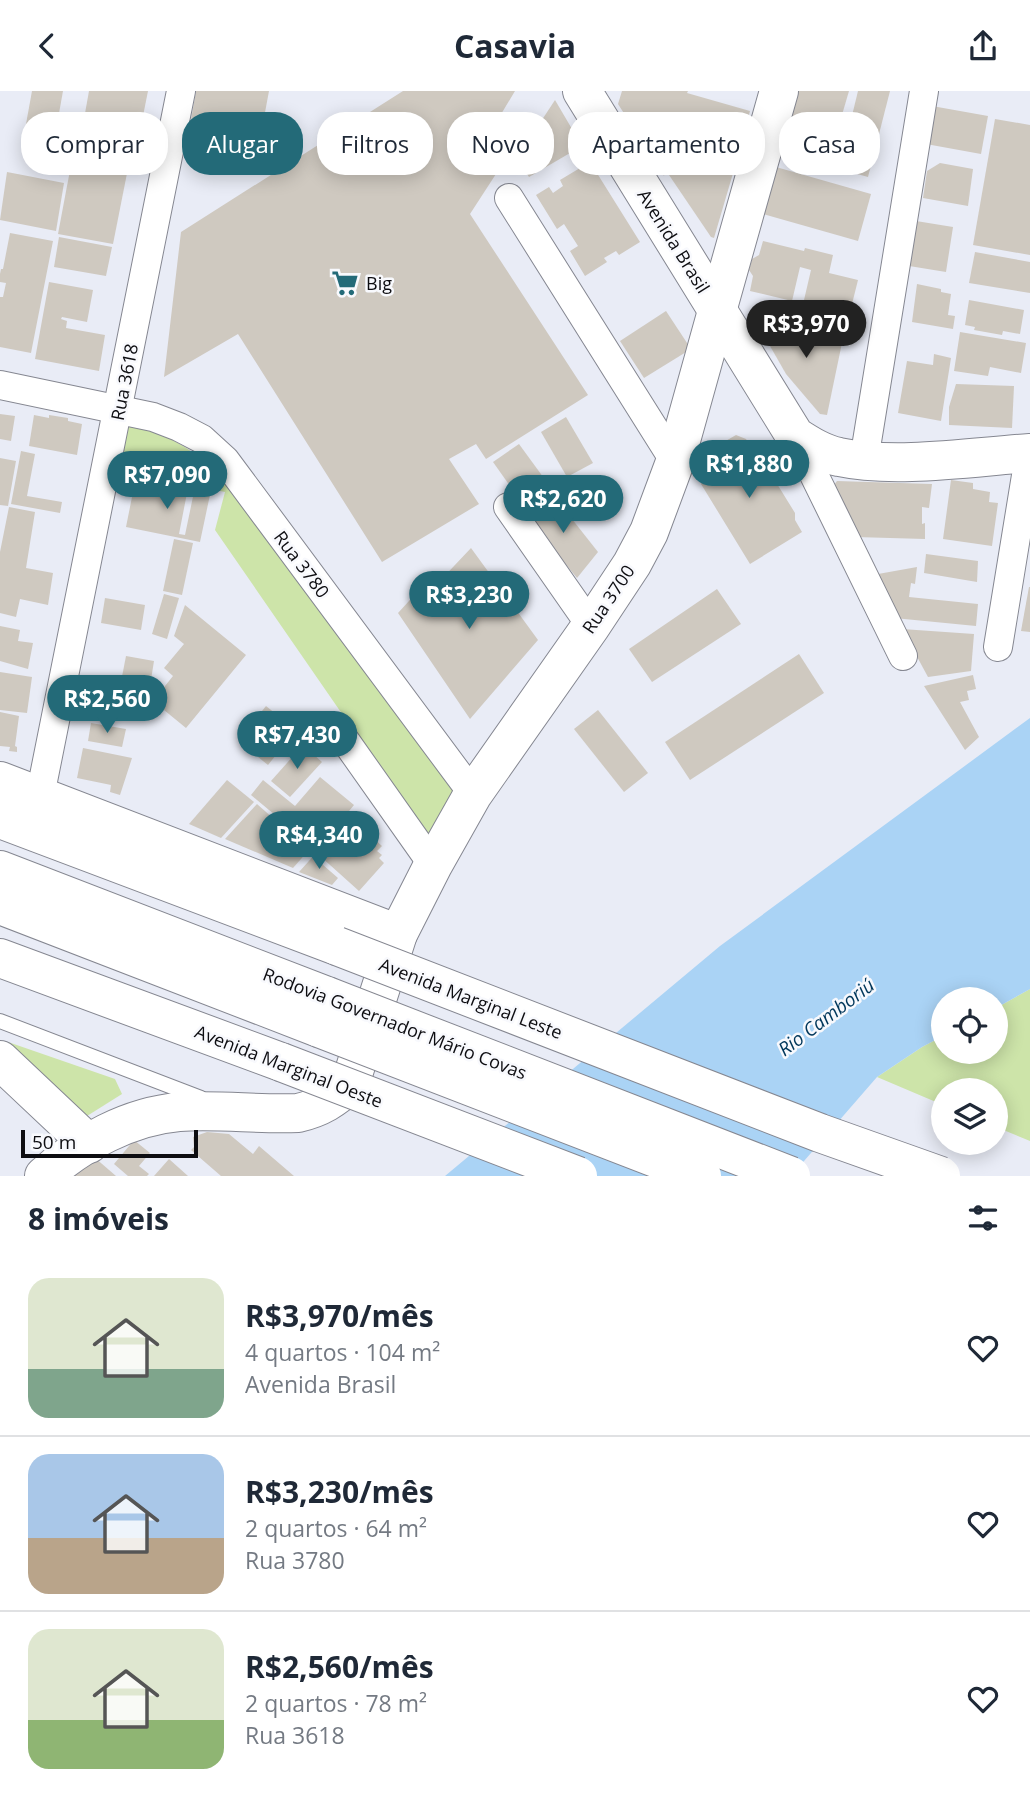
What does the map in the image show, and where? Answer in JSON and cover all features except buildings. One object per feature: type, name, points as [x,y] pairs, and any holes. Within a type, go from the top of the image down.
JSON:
[{"type":"main road","name":"Rua 3700","points":[[44,1176],[89,1144],[145,1118],[177,1112],[298,1113],[335,1099],[350,1084],[398,935],[433,865],[472,794],[591,626],[632,565],[649,532],[675,461],[779,91]]},
{"type":"main road","name":"Avenida Brasil","points":[[593,98],[717,311],[795,436],[816,450],[839,457],[864,460],[897,461],[1030,453]]},
{"type":"main road","name":"Avenida Marginal Leste","points":[[0,781],[398,935]]},
{"type":"main road","name":"Avenida Marginal Leste","points":[[0,819],[820,1133],[942,1176]]},
{"type":"main road","name":"Rodovia Governador Mário Covas","points":[[0,870],[702,1176]]},
{"type":"main road","name":"Rodovia Governador Mário Covas","points":[[0,905],[323,1012],[791,1176]]},
{"type":"main road","name":"Avenida Marginal Oeste","points":[[0,958],[578,1176]]},
{"type":"main road","points":[[0,1060],[89,1144]]},
{"type":"street","name":"Rua 3618","points":[[40,796],[181,91]]},
{"type":"street","points":[[864,460],[924,91]]},
{"type":"street","points":[[509,198],[675,461]]},
{"type":"street","name":"Rua 3780","points":[[0,385],[153,417],[179,426],[201,439],[225,460],[472,794]]},
{"type":"street","points":[[795,436],[903,656]]},
{"type":"street","points":[[998,647],[1030,453]]},
{"type":"street","points":[[508,507],[591,626]]},
{"type":"street","points":[[342,736],[433,865]]},
{"type":"lane","points":[[0,1021],[238,1113]]},
{"type":"green space","points":[[128,423],[179,443],[222,476],[459,796],[432,844],[215,530],[225,492],[119,470]]},
{"type":"green space","points":[[1030,989],[1030,1141],[1008,1132],[1008,1078],[931,1078],[931,1100],[877,1077],[931,1042],[931,1064],[1008,1064],[1008,1001]]},
{"type":"green space","points":[[8,1042],[115,1079],[122,1094],[87,1116]]},
{"type":"water","name":"Rio Camboriú","points":[[1030,718],[1030,989],[1008,1001],[1008,987],[931,987],[931,1042],[877,1077],[791,1176],[445,1176],[720,946]]},
{"type":"place","name":"Big","points":[[345,283]]}]
